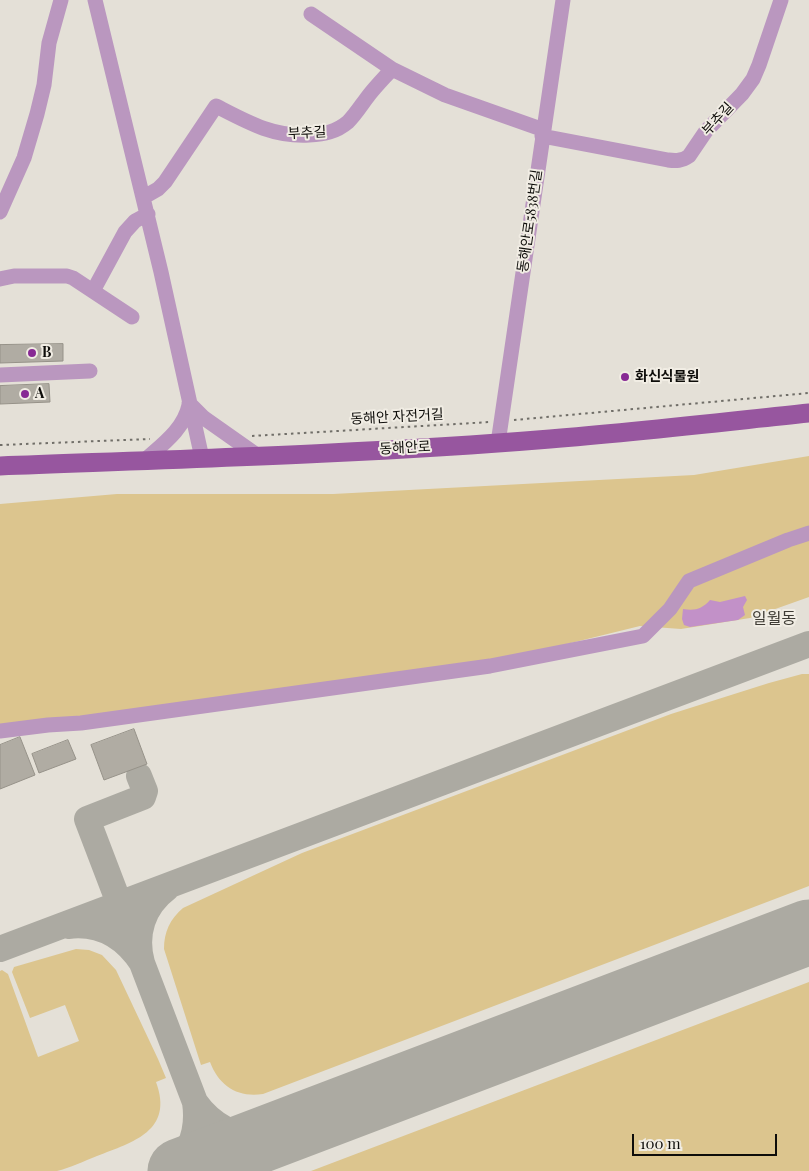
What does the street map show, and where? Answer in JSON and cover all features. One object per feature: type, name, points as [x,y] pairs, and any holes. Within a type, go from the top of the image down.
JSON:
[{"type":"main road","name":"동해안로","points":[[0,466],[258,456],[498,443],[612,434],[809,413]]},
{"type":"street","points":[[0,212],[24,158],[41,100],[49,43],[61,0]]},
{"type":"street","points":[[95,0],[148,214],[202,458]]},
{"type":"street","name":"동해안로5838번길","points":[[498,443],[563,0]]},
{"type":"street","name":"부추길","points":[[144,197],[158,189],[165,182],[216,106],[275,133],[295,136],[326,134],[337,130],[350,120],[392,69],[445,95],[543,133],[668,160],[685,159],[706,131],[742,94],[752,79],[759,65],[781,0]]},
{"type":"street","points":[[311,14],[392,69]]},
{"type":"street","points":[[93,291],[125,232],[135,221],[148,214]]},
{"type":"street","points":[[0,279],[14,276],[62,275],[73,278],[132,317]]},
{"type":"street","points":[[0,375],[90,371]]},
{"type":"street","points":[[189,403],[204,418],[258,456]]},
{"type":"street","points":[[145,460],[176,431],[185,419],[189,403]]},
{"type":"street","points":[[0,731],[100,721],[490,666],[643,636],[670,609],[689,581],[809,533]]},
{"type":"path","name":"동해안 자전거길","points":[[244,436],[501,421],[809,393]]},
{"type":"path","points":[[0,445],[156,439]]},
{"type":"shaded area","points":[[809,456],[809,597],[750,618],[681,629],[640,626],[514,657],[0,729],[0,504],[117,494],[333,494],[694,475]]},
{"type":"shaded area","points":[[745,596],[747,600],[743,607],[745,615],[738,620],[690,627],[684,625],[682,619],[683,609],[698,609],[710,600],[720,602]]},
{"type":"shaded area","points":[[802,674],[809,674],[809,886],[263,1094],[254,1095],[238,1092],[224,1084],[210,1062],[201,1065],[164,949],[165,937],[169,926],[183,908],[302,853],[671,714]]},
{"type":"shaded area","points":[[76,949],[89,950],[102,955],[116,970],[166,1078],[156,1082],[160,1099],[159,1112],[155,1123],[147,1132],[136,1139],[72,1166],[57,1171],[0,1171],[0,971],[2,970],[8,974],[38,1057],[79,1041],[65,1005],[30,1018],[12,972],[14,967]]},
{"type":"shaded area","points":[[809,982],[809,1171],[311,1171]]},
{"type":"building","name":"B","points":[[63,344],[63,361],[0,363],[0,345]]},
{"type":"building","name":"A","points":[[49,384],[50,402],[0,404],[0,386]]},
{"type":"building","points":[[134,729],[147,764],[104,780],[91,745]]},
{"type":"building","points":[[20,737],[35,775],[0,789],[0,745]]},
{"type":"building","points":[[68,740],[76,759],[39,773],[32,754]]},
{"type":"taxiway","points":[[0,949],[809,644]]},
{"type":"taxiway","points":[[139,776],[145,791],[143,797],[87,819],[195,1102],[196,1122],[192,1140],[184,1156],[171,1171]]},
{"type":"taxiway","points":[[68,926],[91,926],[111,933],[128,946],[142,963],[139,942],[143,921],[152,903],[167,888]]},
{"type":"taxiway","points":[[195,1102],[209,1118],[225,1129],[244,1136],[265,1139]]},
{"type":"taxiway","points":[[241,1171],[252,1151],[265,1139]]},
{"type":"runway","points":[[180,1171],[809,932]]},
{"type":"place","name":"B","points":[[32,353]]},
{"type":"place","name":"화신식물원","points":[[625,377]]},
{"type":"place","name":"A","points":[[25,394]]},
{"type":"district","name":"일월동","points":[[774,619]]}]
